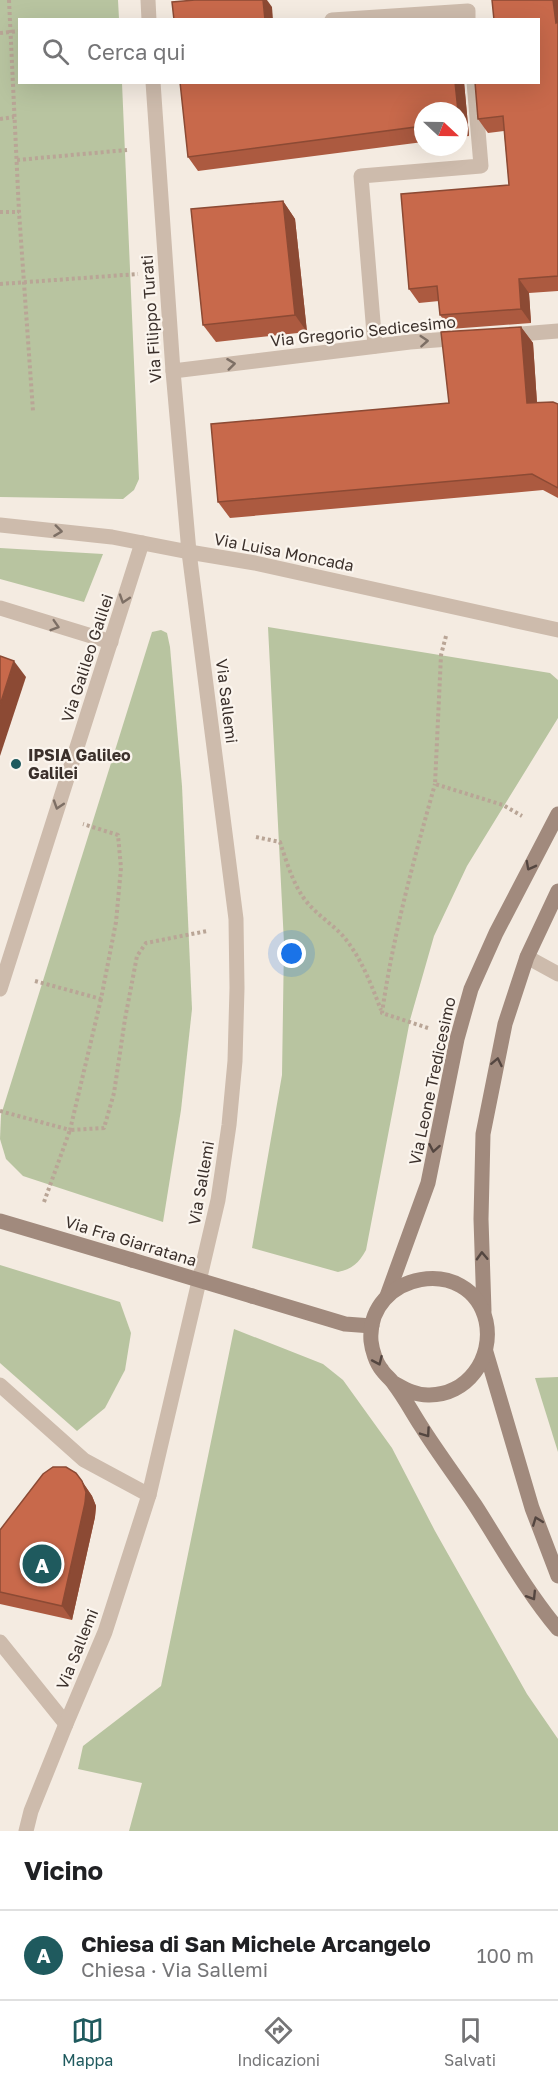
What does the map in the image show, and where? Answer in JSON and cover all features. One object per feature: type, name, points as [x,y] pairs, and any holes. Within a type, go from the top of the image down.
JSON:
[{"type":"main road","name":"Via Leone Tredicesimo","points":[[387,1296],[428,1183],[457,1039],[471,989],[496,933],[558,814]]},
{"type":"main road","points":[[394,1383],[409,1392],[428,1395],[448,1393],[465,1383],[479,1369],[486,1352],[489,1333],[484,1314],[481,1219],[483,1134],[505,1024],[527,957],[558,891]]},
{"type":"main road","name":"Via Fra Giarratana","points":[[0,1221],[345,1324],[372,1326]]},
{"type":"main road","points":[[484,1314],[475,1298],[460,1286],[442,1278],[422,1278],[403,1284],[387,1296],[376,1312],[371,1340],[374,1354],[382,1370],[394,1383],[476,1506],[538,1605],[558,1629]]},
{"type":"main road","points":[[486,1352],[532,1508],[558,1576]]},
{"type":"street","points":[[148,0],[149,18]]},
{"type":"street","points":[[362,18],[468,11],[468,18]]},
{"type":"street","name":"Via Filippo Turati","points":[[153,84],[165,272],[189,552]]},
{"type":"street","points":[[375,346],[361,176],[481,165],[474,84]]},
{"type":"street","name":"Via Gregorio Sedicesimo","points":[[173,371],[375,346],[558,331]]},
{"type":"street","name":"Via Luisa Moncada","points":[[0,525],[112,537],[255,563],[558,630]]},
{"type":"street","name":"Via Galileo Galilei","points":[[0,989],[142,543]]},
{"type":"street","name":"Via Sallemi","points":[[26,1831],[66,1724],[105,1632],[149,1495],[218,1200],[229,1125],[235,1061],[236,925],[189,552]]},
{"type":"street","points":[[0,608],[111,642]]},
{"type":"street","points":[[527,957],[558,974]]},
{"type":"street","points":[[0,1385],[84,1461],[149,1495]]},
{"type":"street","points":[[0,1642],[66,1724]]},
{"type":"path","points":[[9,0],[19,212],[33,411]]},
{"type":"path","points":[[0,33],[18,31]]},
{"type":"path","points":[[0,118],[14,117]]},
{"type":"path","points":[[17,160],[158,148]]},
{"type":"path","points":[[0,212],[19,212]]},
{"type":"path","points":[[0,284],[165,272]]},
{"type":"path","points":[[382,1013],[386,980],[398,927],[435,783],[441,655],[453,606]]},
{"type":"path","points":[[435,783],[503,805]]},
{"type":"path","points":[[34,1231],[70,1130],[102,999],[116,922],[122,868],[118,836],[91,827]]},
{"type":"path","points":[[279,842],[302,895],[354,950],[382,1013]]},
{"type":"path","points":[[0,1111],[70,1130],[104,1128],[114,1093],[136,956],[146,943],[236,925]]},
{"type":"path","points":[[5,974],[102,999]]},
{"type":"path","points":[[382,1013],[410,1020],[457,1039]]},
{"type":"green space","points":[[0,0],[118,0],[119,18],[18,18],[18,84],[122,84],[139,479],[134,490],[123,499],[0,497]]},
{"type":"green space","points":[[0,548],[103,554],[84,602],[0,579]]},
{"type":"green space","points":[[268,627],[550,673],[558,680],[558,718],[467,866],[434,936],[410,1020],[366,1250],[355,1265],[338,1272],[252,1248],[282,1075],[284,943]]},
{"type":"green space","points":[[161,630],[167,633],[170,647],[182,786],[192,1009],[181,1110],[163,1222],[23,1176],[6,1159],[0,1139],[1,1115],[152,632]]},
{"type":"green space","points":[[0,1265],[120,1302],[131,1333],[125,1370],[105,1408],[77,1431],[0,1363]]},
{"type":"green space","points":[[234,1329],[323,1364],[343,1380],[392,1448],[435,1531],[527,1694],[558,1739],[558,1831],[129,1831],[142,1783],[78,1769],[83,1746],[161,1686]]},
{"type":"green space","points":[[558,1377],[558,1452],[535,1378]]},
{"type":"building","points":[[263,0],[265,18],[174,18],[172,2]]},
{"type":"building","points":[[492,0],[553,0],[556,23],[558,22],[558,276],[519,279],[521,309],[440,315],[437,286],[409,289],[401,194],[509,185],[503,116],[478,119],[475,84],[540,84],[540,18],[494,18]]},
{"type":"building","points":[[180,84],[455,84],[457,102],[414,102],[414,127],[188,157]]},
{"type":"building","points":[[283,201],[295,315],[203,325],[191,209]]},
{"type":"building","points":[[521,327],[527,403],[553,402],[558,404],[558,488],[532,474],[218,502],[211,424],[449,403],[441,332]]},
{"type":"building","points":[[0,656],[14,661],[0,705]]},
{"type":"building","points":[[53,1467],[66,1467],[76,1473],[86,1492],[62,1606],[0,1592],[0,1530],[43,1474]]},
{"type":"place","name":"IPSIA Galileo Galilei","points":[[16,764]]},
{"type":"place","name":"Chiesa di San Michele Arcangelo","points":[[42,1564]]}]
